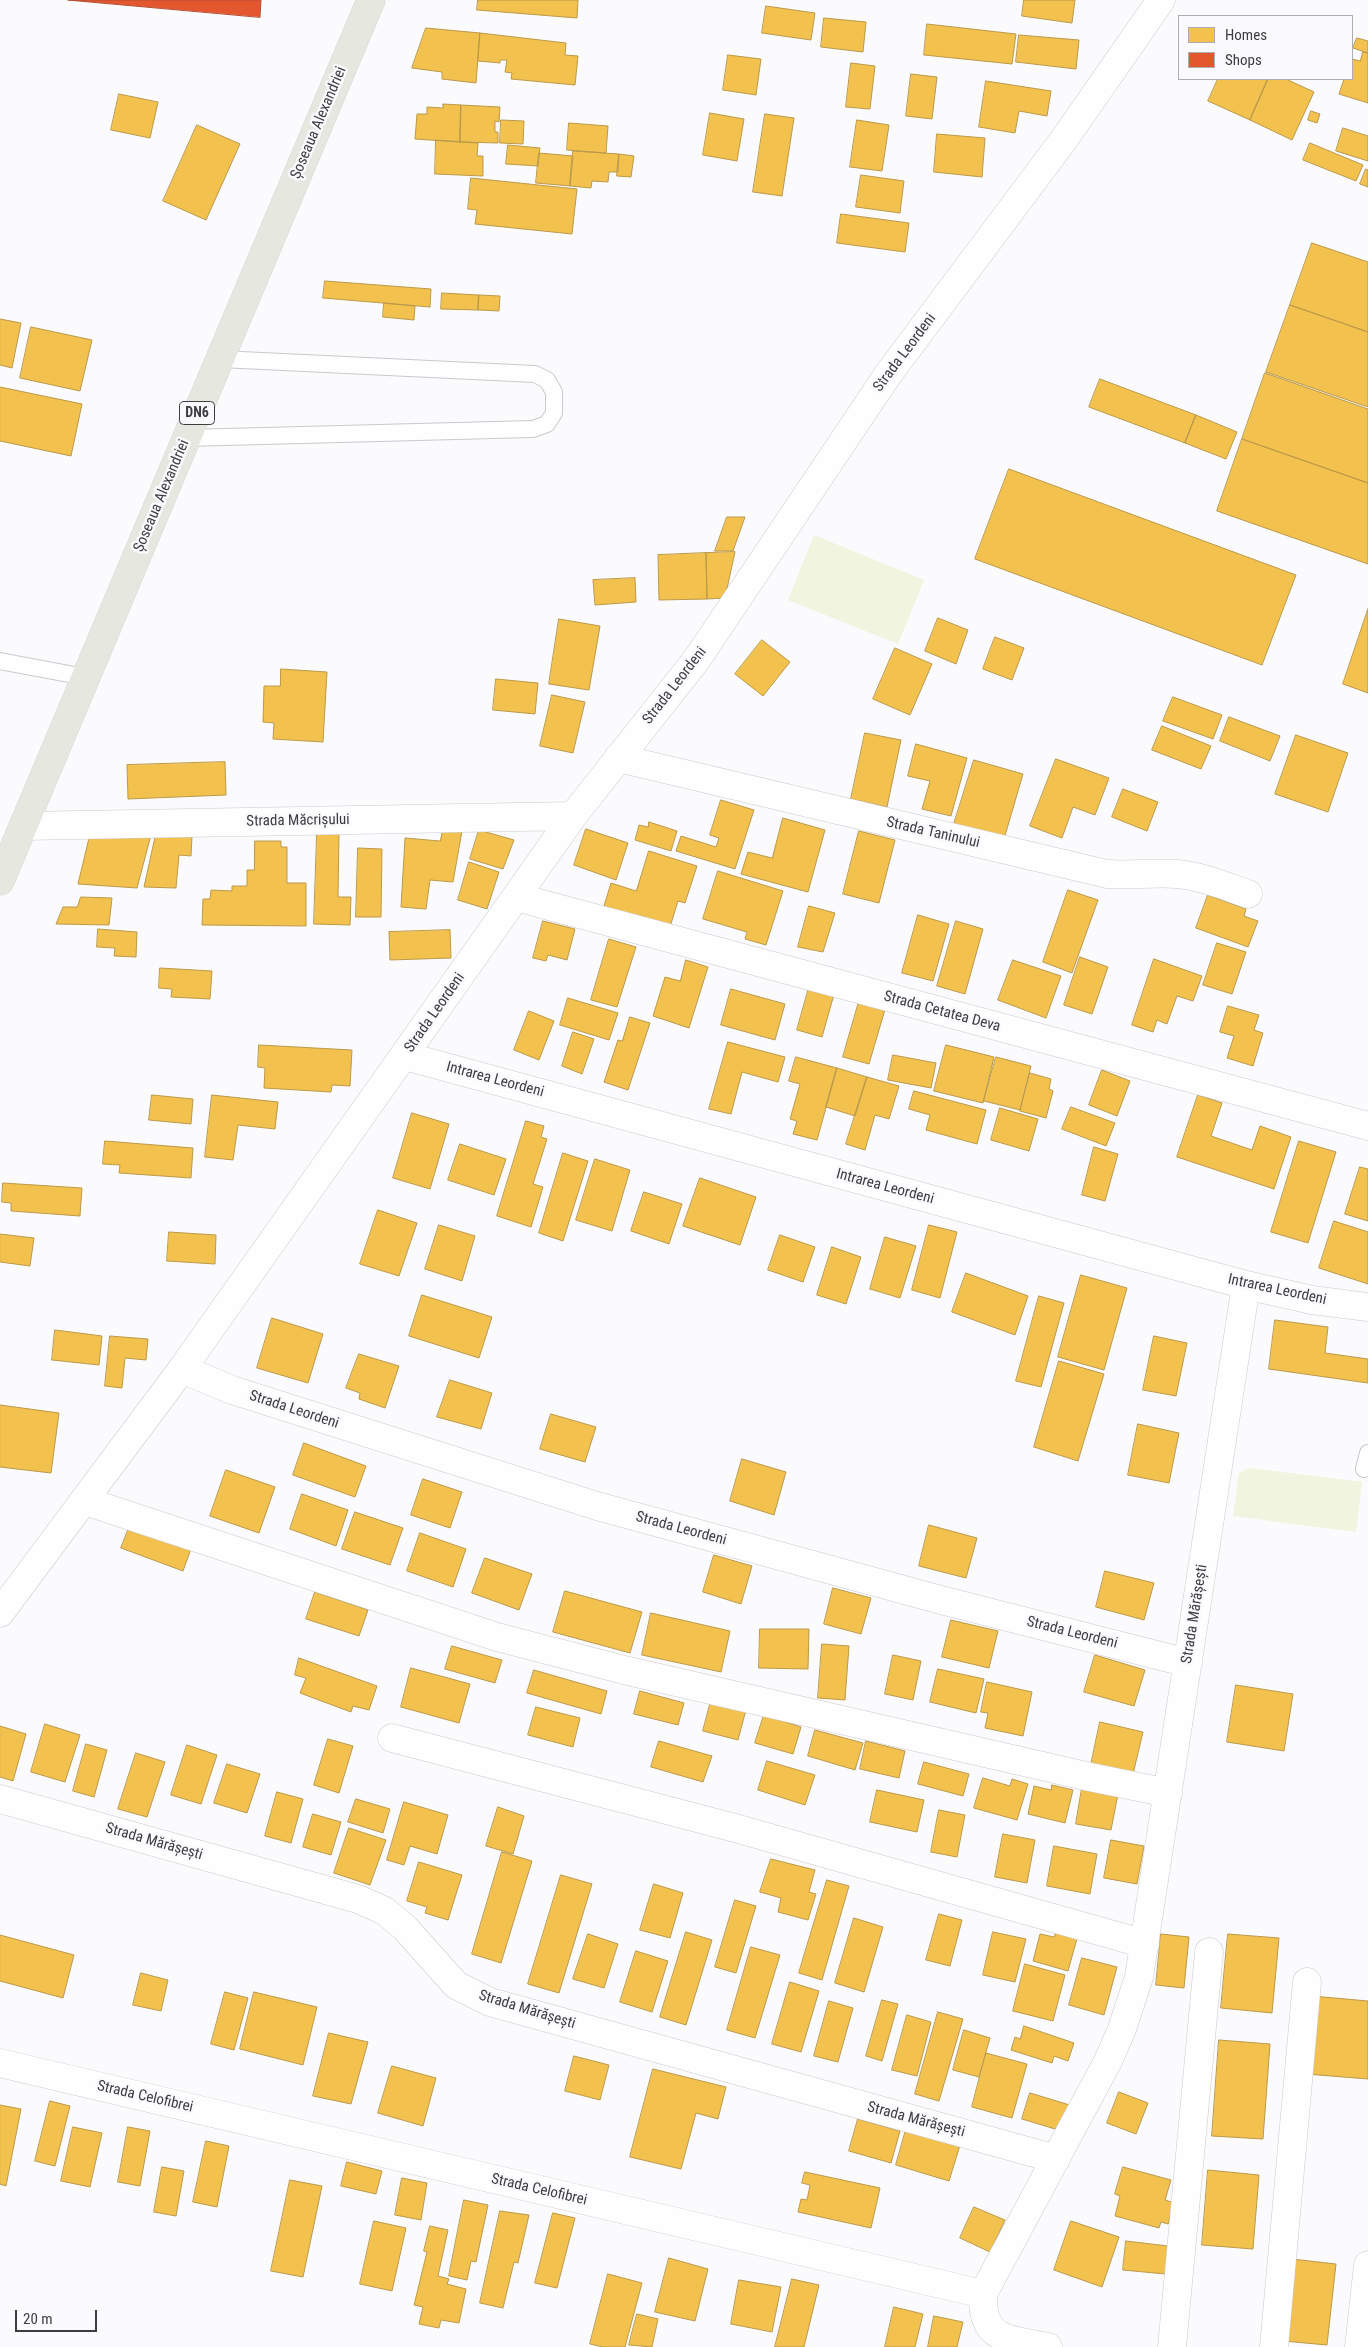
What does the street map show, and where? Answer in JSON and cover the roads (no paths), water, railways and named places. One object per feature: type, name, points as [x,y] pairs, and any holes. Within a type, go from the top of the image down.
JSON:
[{"type":"main road","name":"Șoseaua Alexandriei","points":[[0,881],[371,0]]},
{"type":"street","name":"Strada Leordeni","points":[[0,1613],[182,1368],[405,1056],[573,816],[698,659],[889,373],[1065,138],[1161,0]]},
{"type":"street","name":"Strada Taninului","points":[[618,758],[1107,874],[1129,876],[1152,873],[1177,874],[1196,877],[1248,894]]},
{"type":"street","name":"Strada Măcrișului","points":[[23,826],[573,816]]},
{"type":"street","name":"Strada Cetatea Deva","points":[[516,897],[1368,1126]]},
{"type":"street","name":"Intrarea Leordeni","points":[[405,1056],[1246,1285],[1312,1300],[1368,1307]]},
{"type":"street","name":"Strada Mărășești","points":[[983,2294],[1104,2070],[1122,2029],[1136,1986],[1145,1944],[1246,1285]]},
{"type":"street","name":"Strada Leordeni","points":[[182,1368],[232,1390],[597,1506],[932,1597],[1188,1663]]},
{"type":"street","points":[[85,1501],[497,1637],[624,1670],[1081,1775],[1168,1793]]},
{"type":"street","points":[[392,1738],[735,1828],[1145,1944]]},
{"type":"street","name":"Strada Mărășești","points":[[0,1798],[358,1899],[385,1911],[405,1928],[456,1985],[490,2002],[1056,2159]]},
{"type":"street","points":[[1172,2347],[1209,1952]]},
{"type":"street","points":[[1274,2347],[1307,1982]]},
{"type":"street","name":"Strada Celofibrei","points":[[0,2063],[983,2294]]},
{"type":"street","points":[[1360,2347],[1368,2265]]},
{"type":"street","points":[[983,2294],[983,2313],[987,2325],[996,2333],[1007,2339],[1048,2347]]},
{"type":"lane","points":[[186,438],[533,429],[547,424],[554,413],[554,392],[546,380],[535,374],[220,359]]},
{"type":"lane","points":[[0,660],[85,677]]}]
